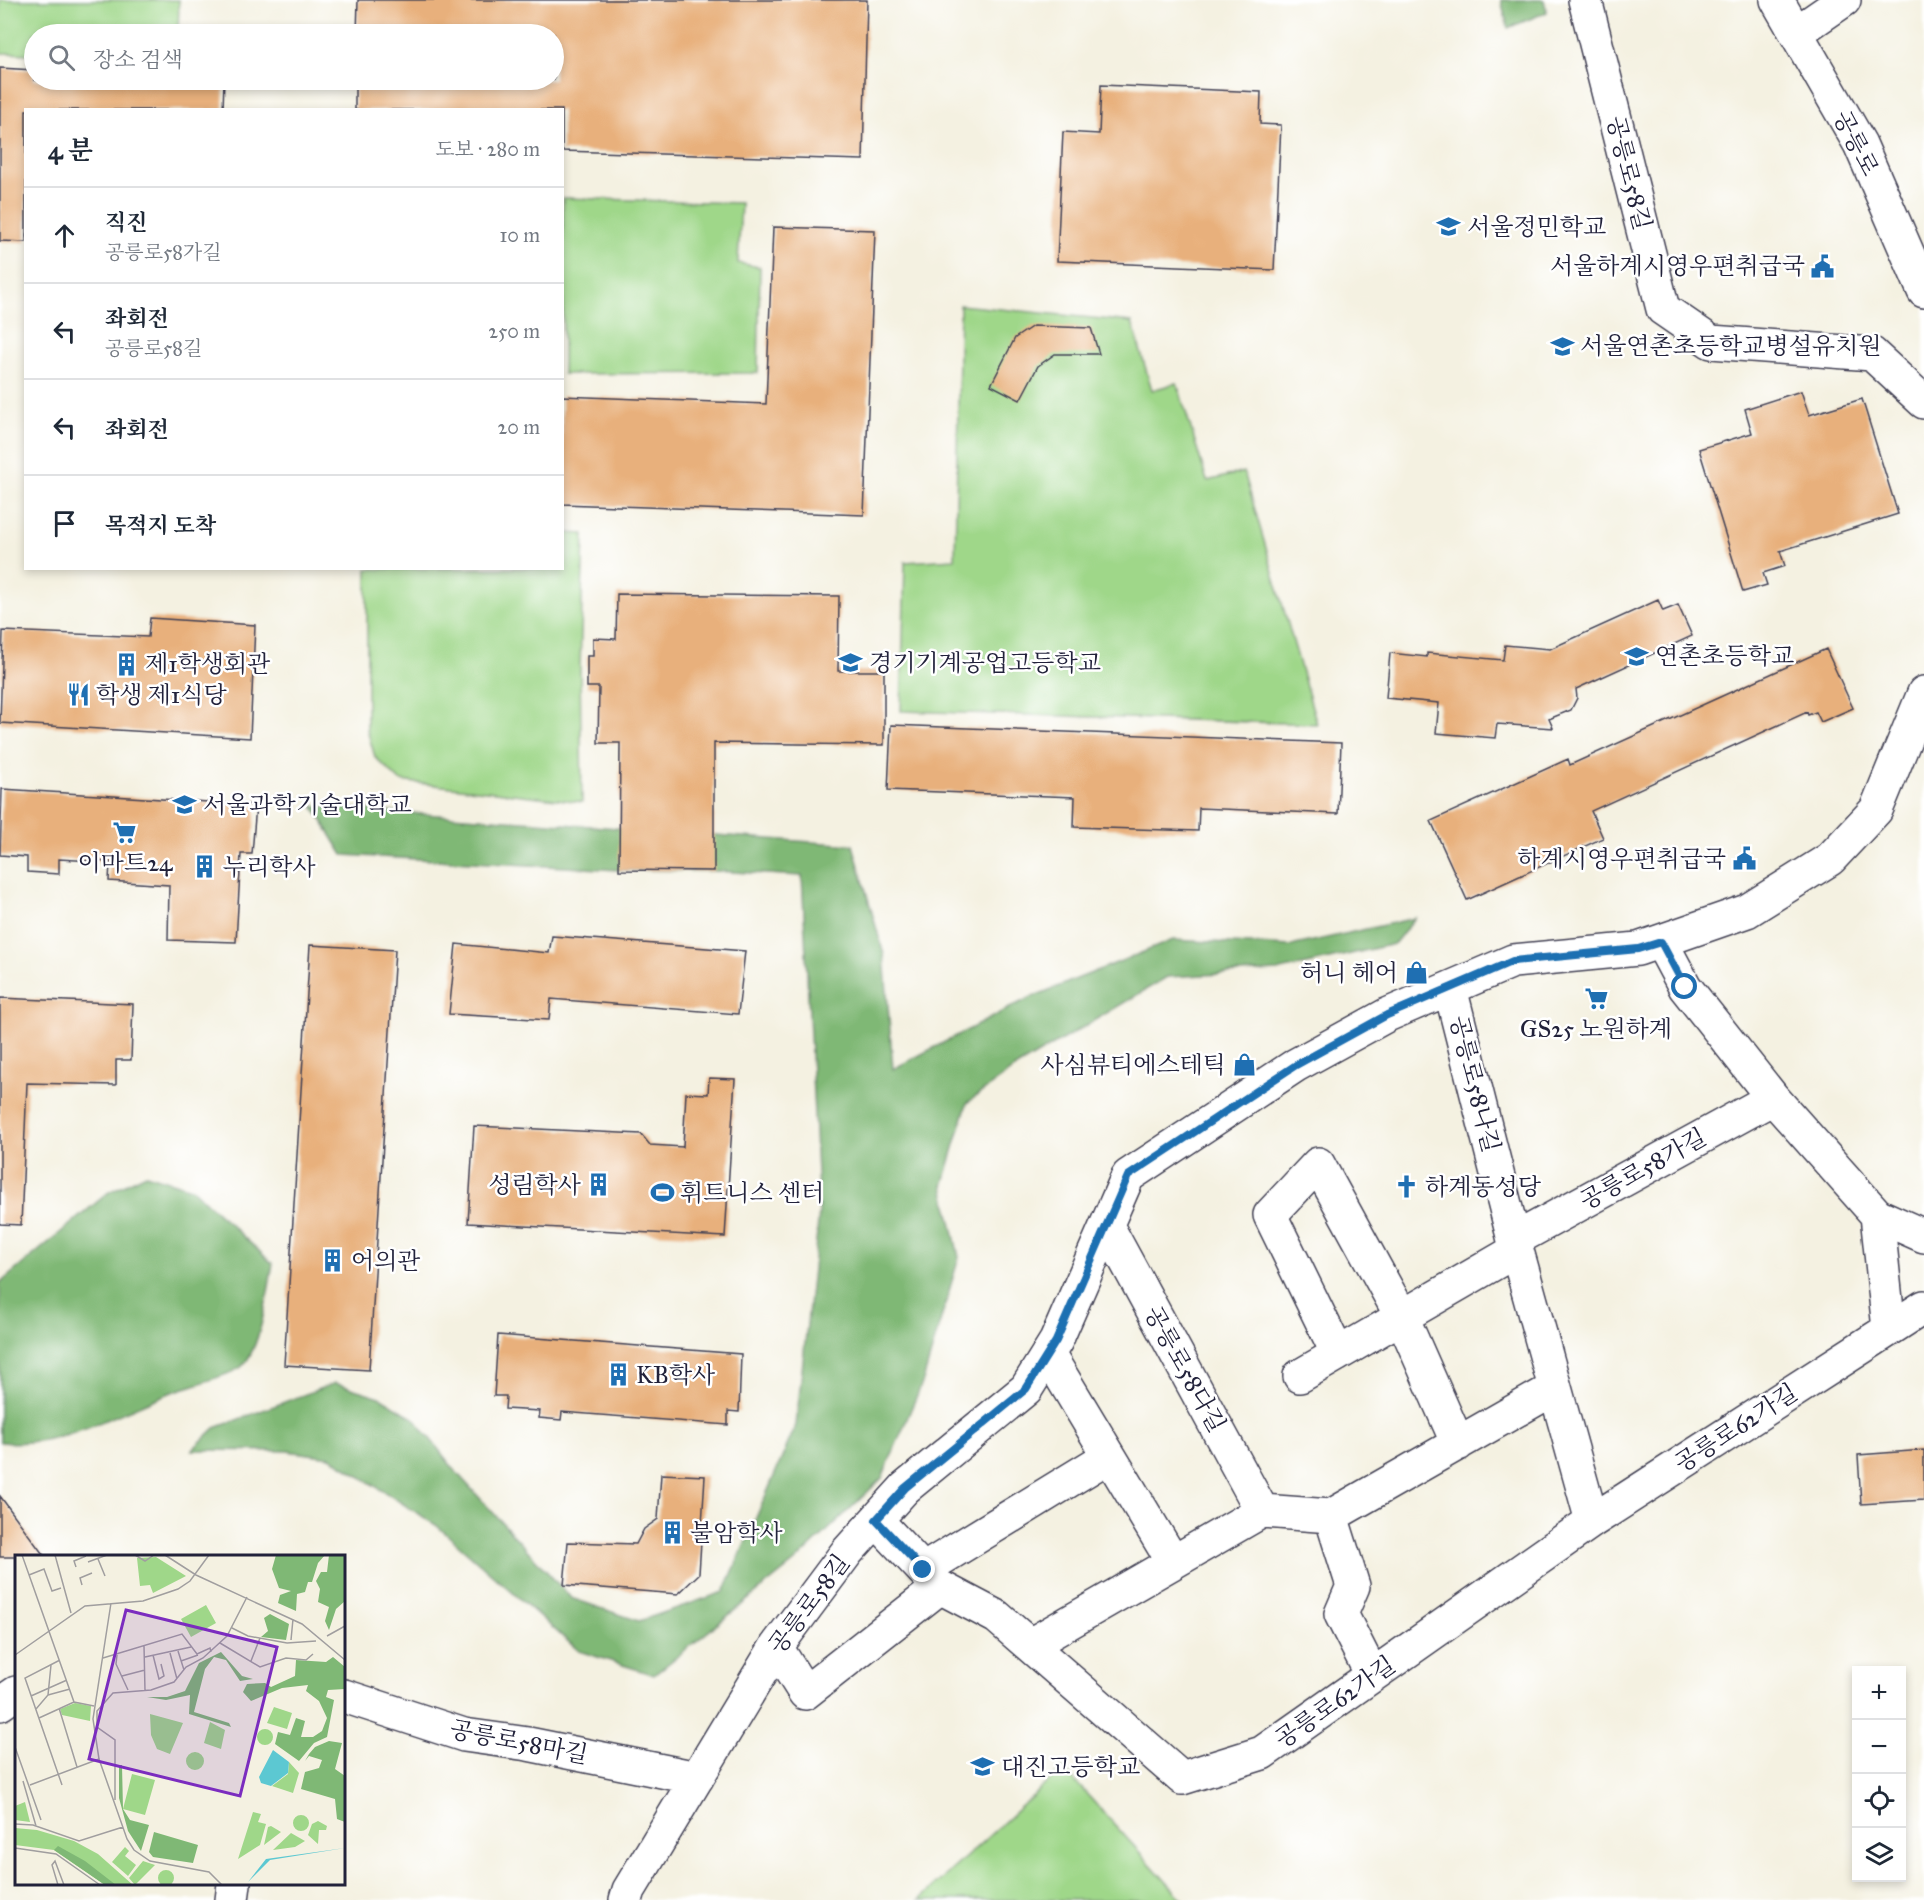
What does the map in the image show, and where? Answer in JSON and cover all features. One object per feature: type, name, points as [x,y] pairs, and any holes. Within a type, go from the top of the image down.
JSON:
[{"type":"street","name":"공릉로58길","points":[[1585,0],[1664,309],[1711,342],[1872,354],[1924,402]]},
{"type":"street","name":"공릉로","points":[[1777,0],[1860,144],[1924,291]]},
{"type":"street","points":[[1796,33],[1844,0]]},
{"type":"street","name":"공릉로58길","points":[[626,1900],[629,1890],[776,1647],[848,1552],[905,1488],[1026,1389],[1056,1341],[1128,1176],[1296,1065],[1387,1015],[1513,961],[1638,949],[1748,911],[1830,859],[1875,810],[1924,693]]},
{"type":"street","points":[[1661,942],[1685,987],[1773,1098],[1877,1215],[1924,1236]]},
{"type":"street","name":"공릉로58나길","points":[[1450,988],[1516,1245],[1592,1521]]},
{"type":"street","name":"공릉로58가길","points":[[1516,1245],[1773,1098]]},
{"type":"street","points":[[1338,1354],[1270,1215],[1318,1164],[1402,1317],[1458,1444]]},
{"type":"street","points":[[1877,1215],[1889,1329]]},
{"type":"street","name":"공릉로58다길","points":[[1107,1226],[1262,1511]]},
{"type":"street","points":[[1300,1376],[1402,1317],[1516,1245]]},
{"type":"street","name":"공릉로62가길","points":[[876,1520],[931,1578],[997,1617],[1182,1778],[1262,1753],[1592,1521],[1924,1307]]},
{"type":"street","points":[[1048,1354],[1173,1562]]},
{"type":"street","points":[[1030,1645],[1262,1511],[1331,1516],[1555,1388]]},
{"type":"street","points":[[776,1647],[805,1693],[931,1578],[1109,1456]]},
{"type":"street","points":[[1331,1516],[1353,1586],[1341,1614],[1372,1675]]},
{"type":"street","points":[[0,1704],[15,1694]]},
{"type":"street","name":"공릉로58마길","points":[[345,1696],[464,1735],[697,1778]]},
{"type":"street","points":[[232,1900],[234,1885]]},
{"type":"green space","points":[[0,0],[179,0],[178,24],[24,24],[24,54],[0,53]]},
{"type":"green space","points":[[1501,0],[1544,0],[1547,12],[1508,28]]},
{"type":"green space","points":[[564,198],[741,203],[738,263],[760,267],[758,373],[564,374]]},
{"type":"green space","points":[[960,305],[1132,322],[1152,390],[1177,383],[1207,481],[1244,472],[1317,724],[901,711],[905,562],[955,559]]},
{"type":"green space","points":[[564,533],[584,534],[580,668],[582,802],[400,781],[375,757],[367,730],[367,570],[564,570]]},
{"type":"green space","points":[[313,806],[853,845],[884,955],[893,1069],[1027,999],[1173,940],[1291,946],[1415,918],[1394,944],[1277,971],[1167,977],[1018,1066],[967,1103],[943,1186],[959,1257],[923,1381],[882,1478],[795,1562],[654,1675],[579,1651],[436,1525],[330,1457],[287,1451],[192,1450],[215,1428],[335,1383],[380,1397],[414,1418],[457,1473],[571,1598],[639,1621],[724,1592],[796,1425],[819,1213],[802,876],[714,871],[619,870],[343,855]]},
{"type":"green space","points":[[146,1174],[191,1188],[273,1264],[262,1319],[253,1349],[240,1368],[175,1391],[89,1427],[45,1440],[22,1443],[0,1442],[0,1283],[109,1192]]},
{"type":"green space","points":[[1063,1768],[1183,1900],[919,1900]]},
{"type":"building","points":[[358,0],[867,0],[863,160],[564,151],[564,108],[355,108],[355,90],[564,90],[564,24],[357,24]]},
{"type":"building","points":[[0,68],[24,69],[24,90],[224,90],[223,108],[24,108],[24,242],[0,241]]},
{"type":"building","points":[[1101,85],[1261,92],[1260,124],[1281,125],[1274,270],[1057,261],[1063,132],[1099,134]]},
{"type":"building","points":[[773,227],[875,230],[864,515],[564,504],[564,396],[766,404]]},
{"type":"building","points":[[1033,326],[1091,328],[1099,354],[1055,354],[1038,366],[1020,400],[991,385],[1015,338]]},
{"type":"building","points":[[1801,391],[1809,415],[1862,399],[1898,514],[1780,551],[1785,566],[1763,573],[1767,585],[1743,592],[1699,449],[1752,433],[1745,409]]},
{"type":"building","points":[[617,594],[839,596],[838,671],[884,671],[884,745],[714,743],[714,871],[619,870],[620,743],[598,743],[599,687],[587,687],[587,656],[593,656],[593,638],[616,639]]},
{"type":"building","points":[[1658,600],[1663,611],[1678,605],[1692,636],[1576,689],[1577,698],[1571,710],[1549,719],[1553,728],[1497,724],[1495,738],[1436,733],[1439,703],[1386,698],[1390,653],[1427,657],[1427,653],[1503,660],[1505,645],[1550,649]]},
{"type":"building","name":"제1학생회관","points":[[150,618],[255,625],[250,738],[0,723],[3,631],[148,637]]},
{"type":"building","points":[[1826,649],[1853,708],[1821,722],[1816,712],[1808,715],[1807,712],[1591,811],[1603,838],[1467,900],[1431,821],[1568,759],[1570,765]]},
{"type":"building","points":[[891,725],[1341,743],[1338,814],[1199,808],[1198,831],[1074,827],[1075,797],[888,790]]},
{"type":"building","name":"누리학사","points":[[2,789],[256,805],[252,854],[241,854],[236,942],[168,940],[169,885],[109,881],[110,862],[59,859],[59,874],[27,872],[27,857],[0,855]]},
{"type":"building","points":[[552,936],[745,951],[738,1014],[551,999],[549,1020],[449,1014],[456,944],[549,953]]},
{"type":"building","name":"어의관","points":[[310,945],[395,950],[369,1370],[284,1365]]},
{"type":"building","points":[[0,998],[133,1004],[131,1060],[116,1060],[116,1085],[27,1083],[21,1225],[0,1224]]},
{"type":"building","name":"성림학사","points":[[709,1078],[735,1079],[725,1237],[468,1223],[474,1126],[641,1134],[650,1145],[683,1147],[686,1093],[708,1094]]},
{"type":"building","name":"KB학사","points":[[498,1335],[741,1354],[739,1412],[728,1411],[728,1425],[562,1412],[561,1420],[539,1418],[540,1411],[505,1409],[506,1396],[494,1396]]},
{"type":"building","points":[[1924,1450],[1924,1500],[1861,1504],[1858,1455]]},
{"type":"building","name":"불암학사","points":[[661,1474],[705,1476],[699,1574],[678,1594],[564,1585],[568,1542],[636,1544],[644,1529],[658,1519]]},
{"type":"building","points":[[0,1496],[44,1555],[0,1557]]},
{"type":"place","name":"서울정민학교","points":[[1449,227]]},
{"type":"place","name":"서울하계시영우편취급국","points":[[1823,266]]},
{"type":"place","name":"서울연촌초등학교병설유치원","points":[[1562,346]]},
{"type":"place","name":"연촌초등학교","points":[[1637,656]]},
{"type":"place","name":"경기기계공업고등학교","points":[[851,663]]},
{"type":"place","name":"제1학생회관","points":[[127,664]]},
{"type":"place","name":"학생 제1식당","points":[[78,695]]},
{"type":"place","name":"서울과학기술대학교","points":[[185,805]]},
{"type":"place","name":"이마트24","points":[[125,833]]},
{"type":"place","name":"하계시영우편취급국","points":[[1744,859]]},
{"type":"place","name":"누리학사","points":[[205,867]]},
{"type":"place","name":"허니 헤어","points":[[1416,973]]},
{"type":"place","name":"GS25 노원하계","points":[[1596,999]]},
{"type":"place","name":"사심뷰티에스테틱","points":[[1244,1065]]},
{"type":"place","name":"성림학사","points":[[599,1185]]},
{"type":"place","name":"하계동성당","points":[[1407,1187]]},
{"type":"place","name":"휘트니스 센터","points":[[662,1193]]},
{"type":"place","name":"어의관","points":[[333,1261]]},
{"type":"place","name":"KB학사","points":[[618,1375]]},
{"type":"place","name":"불암학사","points":[[672,1533]]},
{"type":"place","name":"대진고등학교","points":[[983,1767]]},
{"type":"route","points":[[923,1570],[876,1520],[905,1488],[1026,1389],[1056,1341],[1128,1176],[1296,1065],[1387,1015],[1513,961],[1638,949],[1661,942],[1685,987]]}]
